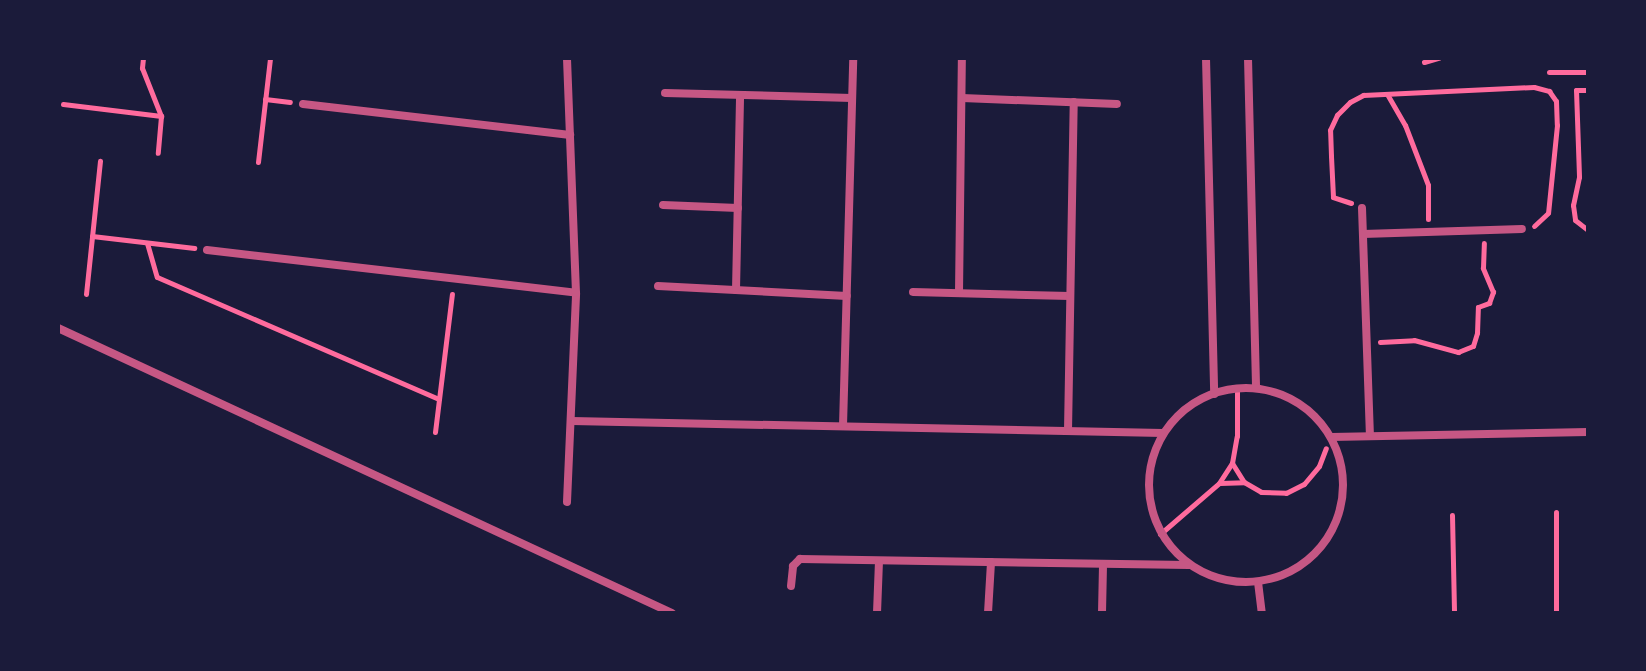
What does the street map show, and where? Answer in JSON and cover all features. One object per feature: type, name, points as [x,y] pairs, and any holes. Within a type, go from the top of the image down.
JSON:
[{"type":"street","points":[[567,58],[576,293],[567,502]]},
{"type":"street","points":[[843,426],[853,58]]},
{"type":"street","points":[[1206,58],[1214,394]]},
{"type":"street","points":[[1248,58],[1256,388]]},
{"type":"street","points":[[959,293],[962,59]]},
{"type":"street","points":[[665,93],[852,98]]},
{"type":"street","points":[[736,290],[740,95]]},
{"type":"street","points":[[962,98],[1117,104]]},
{"type":"street","points":[[1068,431],[1074,102]]},
{"type":"street","points":[[303,104],[570,135]]},
{"type":"street","points":[[663,205],[738,208]]},
{"type":"street","points":[[1362,208],[1370,436]]},
{"type":"street","points":[[1363,234],[1522,229]]},
{"type":"street","points":[[207,250],[576,293]]},
{"type":"street","points":[[658,286],[847,296]]},
{"type":"street","points":[[913,292],[1070,296]]},
{"type":"street","points":[[58,328],[672,613]]},
{"type":"street","points":[[1256,388],[1286,396],[1312,413],[1331,437],[1342,466],[1344,496],[1336,526],[1319,551],[1295,570],[1258,582],[1235,583],[1206,575],[1190,565],[1160,534],[1149,505],[1148,475],[1163,433],[1197,400],[1237,389],[1256,388]]},
{"type":"street","points":[[572,421],[1163,433]]},
{"type":"street","points":[[1331,437],[1588,432]]},
{"type":"street","points":[[791,586],[795,561],[1190,565]]},
{"type":"street","points":[[877,613],[879,561]]},
{"type":"street","points":[[988,613],[991,562]]},
{"type":"street","points":[[1102,613],[1103,564]]},
{"type":"street","points":[[1258,582],[1262,613]]},
{"type":"path","points":[[143,58],[142,68],[161,116],[158,153]]},
{"type":"path","points":[[258,162],[270,58]]},
{"type":"path","points":[[1424,62],[1438,58]]},
{"type":"path","points":[[1549,72],[1588,72]]},
{"type":"path","points":[[1362,208],[1333,197],[1330,130],[1337,115],[1350,102],[1363,95],[1534,87],[1549,91],[1556,101],[1552,194],[1548,213],[1537,225],[1522,229]]},
{"type":"path","points":[[1588,90],[1576,90],[1579,177],[1573,205],[1575,220],[1588,230]]},
{"type":"path","points":[[1387,94],[1405,125],[1428,185],[1428,232]]},
{"type":"path","points":[[265,99],[303,104]]},
{"type":"path","points":[[63,104],[161,116]]},
{"type":"path","points":[[86,294],[100,161]]},
{"type":"path","points":[[1367,343],[1414,340],[1458,352],[1473,346],[1478,307],[1489,303],[1493,292],[1483,268],[1484,230]]},
{"type":"path","points":[[92,236],[207,250]]},
{"type":"path","points":[[147,243],[157,277],[439,399]]},
{"type":"path","points":[[435,432],[454,279]]},
{"type":"path","points":[[1160,534],[1219,483],[1232,463],[1237,436],[1237,389]]},
{"type":"path","points":[[1232,463],[1244,482],[1261,492],[1286,493],[1304,484],[1319,466],[1331,437]]},
{"type":"path","points":[[1219,483],[1244,482]]},
{"type":"path","points":[[1556,512],[1556,613]]},
{"type":"path","points":[[1452,515],[1454,613]]}]
